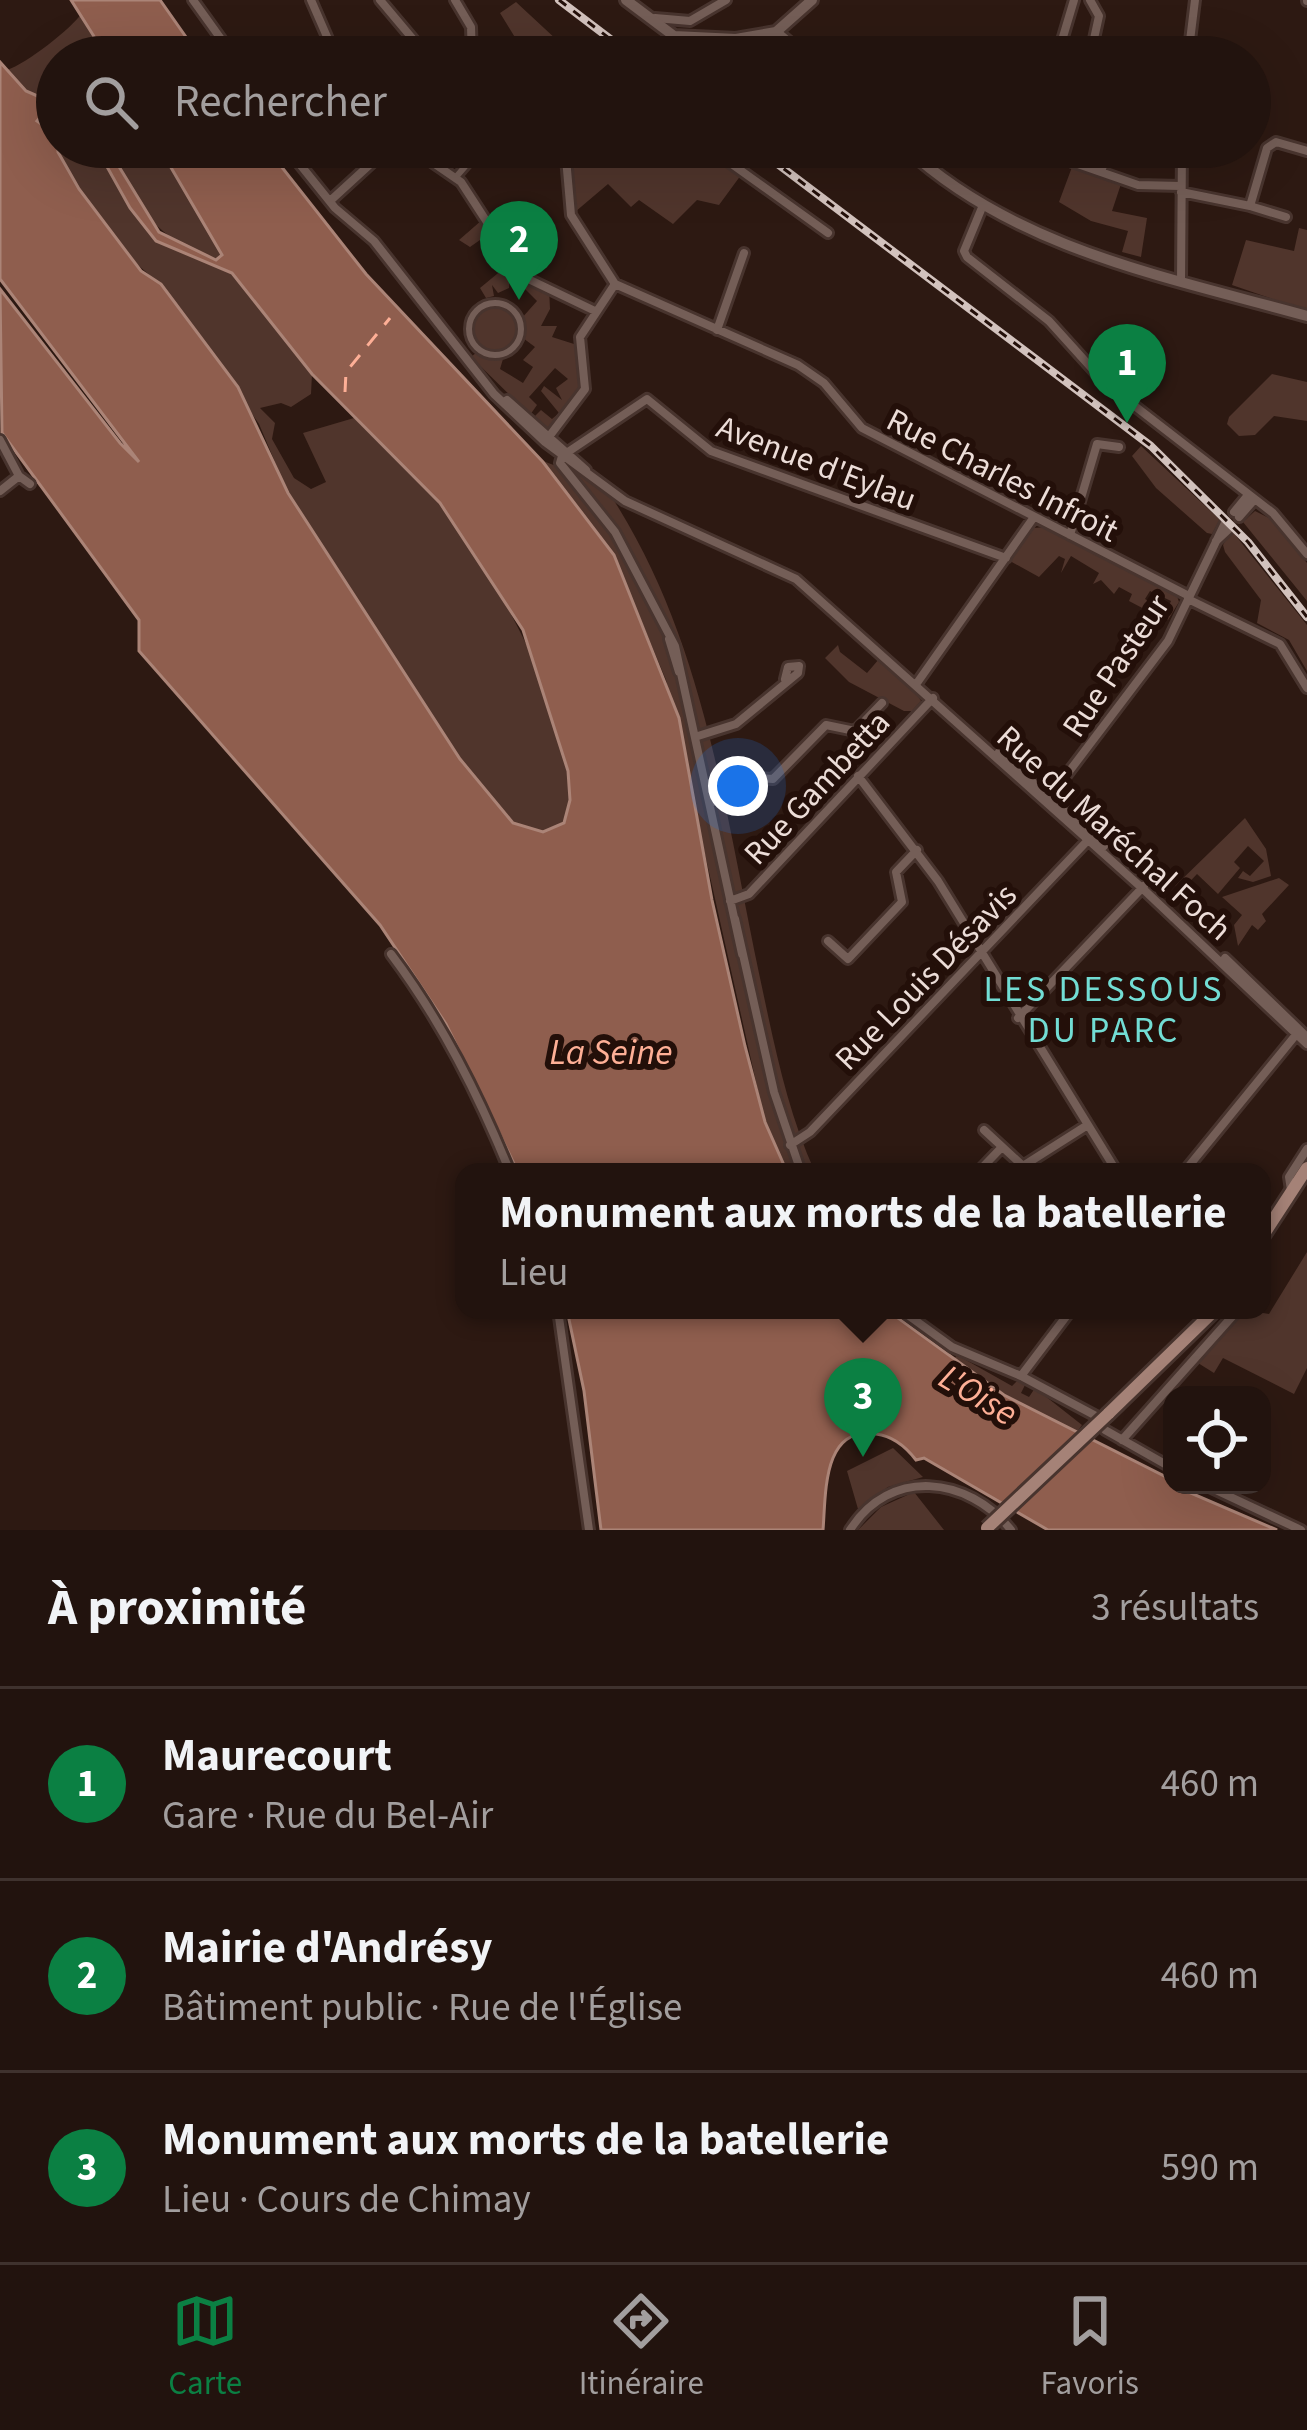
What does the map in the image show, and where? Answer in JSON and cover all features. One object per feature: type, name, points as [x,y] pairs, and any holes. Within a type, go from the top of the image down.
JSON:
[{"type":"main road","points":[[1271,1224],[1307,1168]]},
{"type":"main road","points":[[986,1529],[1103,1424],[1200,1319]]},
{"type":"street","points":[[194,0],[219,36]]},
{"type":"street","points":[[311,0],[326,36]]},
{"type":"street","points":[[380,0],[410,36]]},
{"type":"street","points":[[455,0],[471,36]]},
{"type":"street","points":[[626,0],[674,36]]},
{"type":"street","points":[[648,17],[690,21],[726,0]]},
{"type":"street","points":[[757,36],[776,32],[812,0]]},
{"type":"street","points":[[1063,36],[1074,0]]},
{"type":"street","points":[[1090,0],[1100,16],[1095,36]]},
{"type":"street","points":[[1191,36],[1195,0]]},
{"type":"street","points":[[776,32],[781,36]]},
{"type":"street","points":[[1271,145],[1276,142],[1307,151]]},
{"type":"street","points":[[303,168],[330,201],[374,241],[476,371],[564,459],[637,568],[669,639],[698,736],[742,954],[797,1163]]},
{"type":"street","points":[[330,201],[366,168]]},
{"type":"street","points":[[448,168],[522,276],[595,311]]},
{"type":"street","points":[[456,177],[464,168]]},
{"type":"street","points":[[547,440],[585,389],[586,363],[579,340],[615,284],[571,215],[567,168]]},
{"type":"street","points":[[737,168],[828,233]]},
{"type":"street","points":[[929,168],[983,205],[1093,258],[1307,316]]},
{"type":"street","points":[[1089,168],[1138,185],[1181,189],[1286,217]]},
{"type":"street","points":[[1101,172],[1102,168]]},
{"type":"street","points":[[1181,281],[1182,168]]},
{"type":"street","points":[[1250,206],[1261,168]]},
{"type":"street","points":[[983,205],[964,250],[967,257],[1049,321],[1105,383],[1280,520],[1307,554]]},
{"type":"street","points":[[717,330],[745,253]]},
{"type":"street","name":"Rue Charles Infroit","points":[[615,284],[820,379],[862,428],[1280,644],[1307,688]]},
{"type":"street","points":[[487,302],[504,303],[518,323],[513,347],[498,356],[478,350],[470,334],[476,314],[487,302]]},
{"type":"street","name":"Avenue d'Eylau","points":[[564,459],[647,399],[711,451],[1006,558]]},
{"type":"street","points":[[0,440],[18,479],[29,484]]},
{"type":"street","points":[[1070,536],[1097,444],[1118,447]]},
{"type":"street","name":"Rue du Maréchal Foch","points":[[564,459],[615,495]]},
{"type":"street","name":"Rue du Maréchal Foch","points":[[574,472],[779,568],[1218,948],[1303,1036]]},
{"type":"street","points":[[0,491],[18,479]]},
{"type":"street","points":[[1237,514],[1247,494]]},
{"type":"street","points":[[917,683],[1034,517]]},
{"type":"street","name":"Rue Pasteur","points":[[1048,799],[1158,655],[1228,525]]},
{"type":"street","points":[[698,736],[736,724],[785,680]]},
{"type":"street","name":"Rue Gambetta","points":[[730,901],[749,894],[933,698]]},
{"type":"street","points":[[713,802],[746,777],[773,779],[824,727],[855,731],[882,703]]},
{"type":"street","points":[[858,776],[917,850],[1111,1163]]},
{"type":"street","name":"Rue Louis Désavis","points":[[790,1145],[810,1132],[1090,838]]},
{"type":"street","points":[[828,941],[848,959],[902,902],[896,872],[917,850]]},
{"type":"street","points":[[1018,1018],[1144,886]]},
{"type":"street","points":[[391,954],[460,1061],[506,1163]]},
{"type":"street","points":[[1192,1163],[1303,1036]]},
{"type":"street","points":[[1033,1163],[1086,1126]]},
{"type":"street","points":[[984,1130],[1018,1163]]},
{"type":"street","points":[[987,1163],[1002,1147]]},
{"type":"street","points":[[1292,1192],[1289,1177],[1307,1149]]},
{"type":"street","points":[[559,1319],[589,1530]]},
{"type":"street","points":[[914,1319],[952,1347],[1021,1376],[1163,1463]]},
{"type":"street","points":[[1021,1376],[1064,1319]]},
{"type":"street","points":[[1122,1440],[1230,1319]]},
{"type":"street","points":[[850,1530],[886,1494],[927,1484],[961,1491],[1011,1530]]},
{"type":"street","points":[[1224,1494],[1301,1530]]},
{"type":"shaded area","points":[[516,2],[552,36],[514,36],[500,13]]},
{"type":"shaded area","points":[[82,13],[95,36],[58,36]]},
{"type":"shaded area","points":[[36,53],[36,98],[7,70]]},
{"type":"shaded area","points":[[68,168],[109,168],[156,241],[232,273],[312,374],[311,394],[291,407],[281,403],[260,408],[275,423],[272,439],[294,478],[311,489],[326,482],[303,433],[354,418],[430,492],[460,530],[509,610],[552,705],[566,751],[570,791],[564,823],[543,832],[513,823],[460,759],[288,493],[259,424],[161,284],[132,259]]},
{"type":"shaded area","points":[[119,168],[171,168],[223,256],[216,260],[176,241],[138,202]]},
{"type":"shaded area","points":[[571,168],[732,168],[741,175],[719,205],[697,200],[673,224],[639,200],[631,207],[608,184],[575,212]]},
{"type":"shaded area","points":[[1072,168],[1121,184],[1112,211],[1147,218],[1141,257],[1122,252],[1128,231],[1091,221],[1059,202]]},
{"type":"shaded area","points":[[482,220],[519,278],[549,288],[550,309],[541,326],[557,326],[552,337],[574,344],[579,358],[578,391],[551,431],[533,418],[541,410],[552,419],[559,413],[541,391],[544,386],[562,400],[556,388],[568,379],[555,368],[529,397],[537,405],[530,415],[471,357],[477,352],[503,359],[500,369],[523,383],[533,367],[523,360],[535,347],[523,338],[514,347],[521,319],[537,301],[510,274],[509,288],[498,293],[492,285],[494,296],[486,298],[480,288],[503,269],[480,240],[470,247],[459,240]]},
{"type":"shaded area","points":[[1299,228],[1307,230],[1307,311],[1232,285],[1246,240],[1294,251]]},
{"type":"shaded area","points":[[495,305],[512,312],[519,329],[512,346],[495,353],[478,346],[471,329],[478,312]]},
{"type":"shaded area","points":[[1272,374],[1307,382],[1307,421],[1274,416],[1255,435],[1239,436],[1227,424],[1229,417]]},
{"type":"shaded area","points":[[1141,446],[1232,531],[1307,625],[1307,671],[1289,640],[1257,623],[1261,600],[1225,552],[1229,534],[1218,523],[1212,534],[1207,533],[1156,488],[1132,456]]},
{"type":"shaded area","points":[[541,460],[580,475],[613,499],[670,611],[708,730],[782,1076],[812,1163],[783,1163],[765,1122],[666,680],[614,555]]},
{"type":"shaded area","points":[[1255,511],[1271,519],[1307,563],[1307,601],[1243,522]]},
{"type":"shaded area","points":[[1046,527],[1177,596],[1179,602],[1168,620],[1154,614],[1157,606],[1167,610],[1171,601],[1150,591],[1145,599],[1155,605],[1148,611],[1129,601],[1132,594],[1119,587],[1114,594],[1101,580],[1093,584],[1099,573],[1071,556],[1061,573],[1065,559],[1059,556],[1039,577],[1010,561],[1034,528]]},
{"type":"shaded area","points":[[838,645],[840,652],[867,673],[879,659],[913,687],[921,701],[912,711],[904,711],[849,682],[825,658]]},
{"type":"shaded area","points":[[1245,818],[1266,849],[1271,876],[1253,882],[1238,878],[1243,871],[1250,876],[1264,861],[1248,846],[1234,862],[1240,868],[1218,894],[1197,874],[1181,891],[1175,886]]},
{"type":"shaded area","points":[[1279,878],[1289,885],[1262,914],[1266,921],[1258,930],[1252,925],[1238,946],[1234,925],[1242,915],[1222,897]]},
{"type":"shaded area","points":[[1307,1252],[1307,1368],[1294,1394],[1223,1358],[1214,1373],[1198,1363],[1237,1319],[1271,1319],[1271,1311]]},
{"type":"shaded area","points":[[957,1355],[1012,1386],[1019,1379],[1026,1383],[1021,1393],[1029,1397],[1035,1388],[1082,1425],[1077,1432],[1004,1395],[954,1359]]},
{"type":"shaded area","points":[[893,1448],[923,1477],[888,1487],[858,1509],[847,1471]]},
{"type":"shaded area","points":[[914,1492],[944,1530],[858,1530],[881,1507]]},
{"type":"water","points":[[71,0],[160,0],[185,36],[94,36]]},
{"type":"water","name":"La Seine","points":[[0,62],[26,91],[36,95],[36,168],[67,168],[141,271],[161,284],[238,387],[288,493],[460,759],[513,823],[543,832],[564,823],[570,800],[568,771],[523,630],[440,503],[312,374],[232,273],[156,241],[108,168],[120,168],[159,232],[216,260],[222,255],[171,168],[283,168],[366,274],[543,462],[614,555],[679,718],[745,1046],[765,1122],[783,1163],[514,1163],[446,1024],[380,925],[139,651],[139,620],[2,433],[0,289],[139,462],[0,279]]},
{"type":"water","name":"L'Oise","points":[[569,1319],[899,1319],[1004,1395],[1163,1475],[1163,1494],[1193,1494],[1277,1530],[1048,1530],[924,1458],[916,1460],[893,1440],[858,1434],[845,1440],[830,1466],[823,1530],[601,1530],[584,1391]]},
{"type":"ferry route","points":[[345,392],[346,372],[390,318]]},
{"type":"railway","points":[[559,0],[606,36]]},
{"type":"railway","points":[[783,168],[1151,446],[1248,542],[1307,617]]},
{"type":"place","name":"Mairie d'Andrésy","points":[[519,300]]},
{"type":"place","name":"Maurecourt","points":[[1127,423]]},
{"type":"place","name":"Monument aux morts de la batellerie","points":[[863,1457]]},
{"type":"district","name":"LES DESSOUS DU PARC","points":[[1104,1008]]}]
